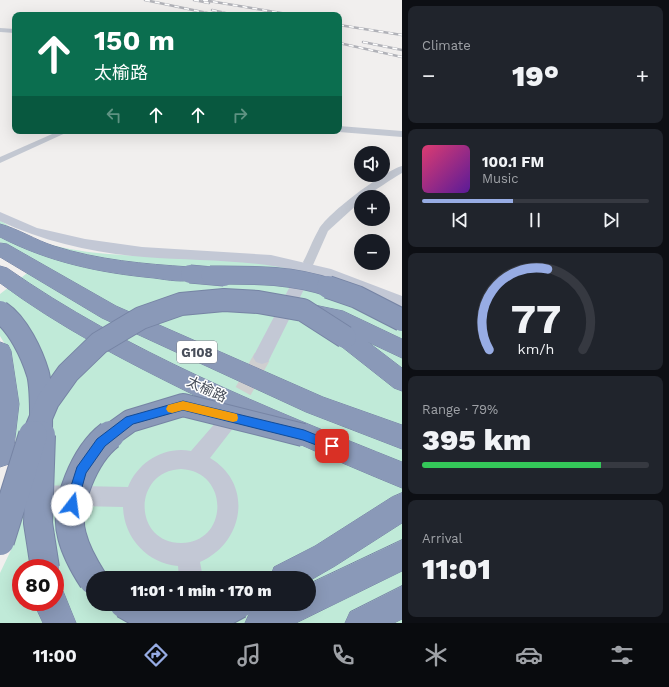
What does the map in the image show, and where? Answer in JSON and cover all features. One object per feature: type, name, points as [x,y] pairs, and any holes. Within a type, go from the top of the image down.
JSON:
[{"type":"highway","points":[[3,238],[83,262],[159,272],[210,275],[276,276],[314,283],[374,304],[402,320]]},
{"type":"highway","name":"太榆路","points":[[3,238],[109,312],[316,405],[402,437]]},
{"type":"highway","name":"太榆路","points":[[0,273],[51,309],[150,362],[304,435],[402,475]]},
{"type":"highway","points":[[210,275],[265,281],[333,301],[364,318],[402,345]]},
{"type":"highway","points":[[0,541],[28,447],[48,401],[68,373],[99,343],[141,318],[181,304],[224,300],[258,302],[336,317],[402,349]]},
{"type":"highway","points":[[303,310],[345,337],[402,381]]},
{"type":"highway","points":[[0,312],[9,318],[23,339],[38,375],[41,427],[38,523],[44,559]]},
{"type":"highway","points":[[0,351],[7,404],[0,455]]},
{"type":"highway","points":[[87,571],[82,564],[71,535],[72,505],[81,471],[101,442],[130,421],[183,406],[304,435]]},
{"type":"highway","points":[[298,571],[325,556],[402,507]]},
{"type":"highway","points":[[316,597],[402,556]]},
{"type":"highway","points":[[361,623],[402,602]]},
{"type":"highway","points":[[54,611],[60,623]]},
{"type":"highway","points":[[136,611],[149,618],[219,615],[226,611]]},
{"type":"highway","points":[[261,623],[286,611]]},
{"type":"street","points":[[0,30],[12,31]]},
{"type":"street","points":[[342,129],[402,134]]},
{"type":"street","points":[[0,160],[59,134]]},
{"type":"street","points":[[262,357],[308,265],[324,229],[348,206],[376,184],[402,169]]},
{"type":"street","points":[[0,216],[33,231],[85,244],[142,252],[271,260],[308,265],[402,302]]},
{"type":"street","points":[[196,461],[224,427]]},
{"type":"street","points":[[181,459],[196,461],[210,468],[220,478],[227,492],[229,508],[226,523],[217,538],[204,548],[188,554],[172,554],[157,549],[145,539],[137,526],[133,512],[135,497],[141,482],[152,470],[166,462],[181,459]]},
{"type":"street","points":[[0,495],[135,497]]},
{"type":"street","points":[[188,554],[190,571]]},
{"type":"street","points":[[195,611],[196,623]]},
{"type":"green space","points":[[0,220],[17,232],[43,243],[89,252],[138,256],[207,258],[286,266],[283,279],[402,326],[402,623],[0,623],[0,573],[11,550],[17,400],[12,356],[0,336],[0,294],[39,264],[0,242]]},
{"type":"tunnel","points":[[231,413],[262,357]]},
{"type":"railway","points":[[145,0],[203,12]]},
{"type":"railway","points":[[194,0],[209,3]]},
{"type":"railway","points":[[203,0],[275,12]]},
{"type":"railway","points":[[212,10],[221,12]]},
{"type":"railway","points":[[342,25],[402,35]]},
{"type":"railway","points":[[363,42],[402,50]]},
{"type":"railway","points":[[342,44],[402,57]]},
{"type":"slow traffic","points":[[172,409],[183,406],[233,418]]},
{"type":"route","points":[[72,505],[81,471],[101,442],[130,421],[183,406],[304,435],[332,446]]}]
